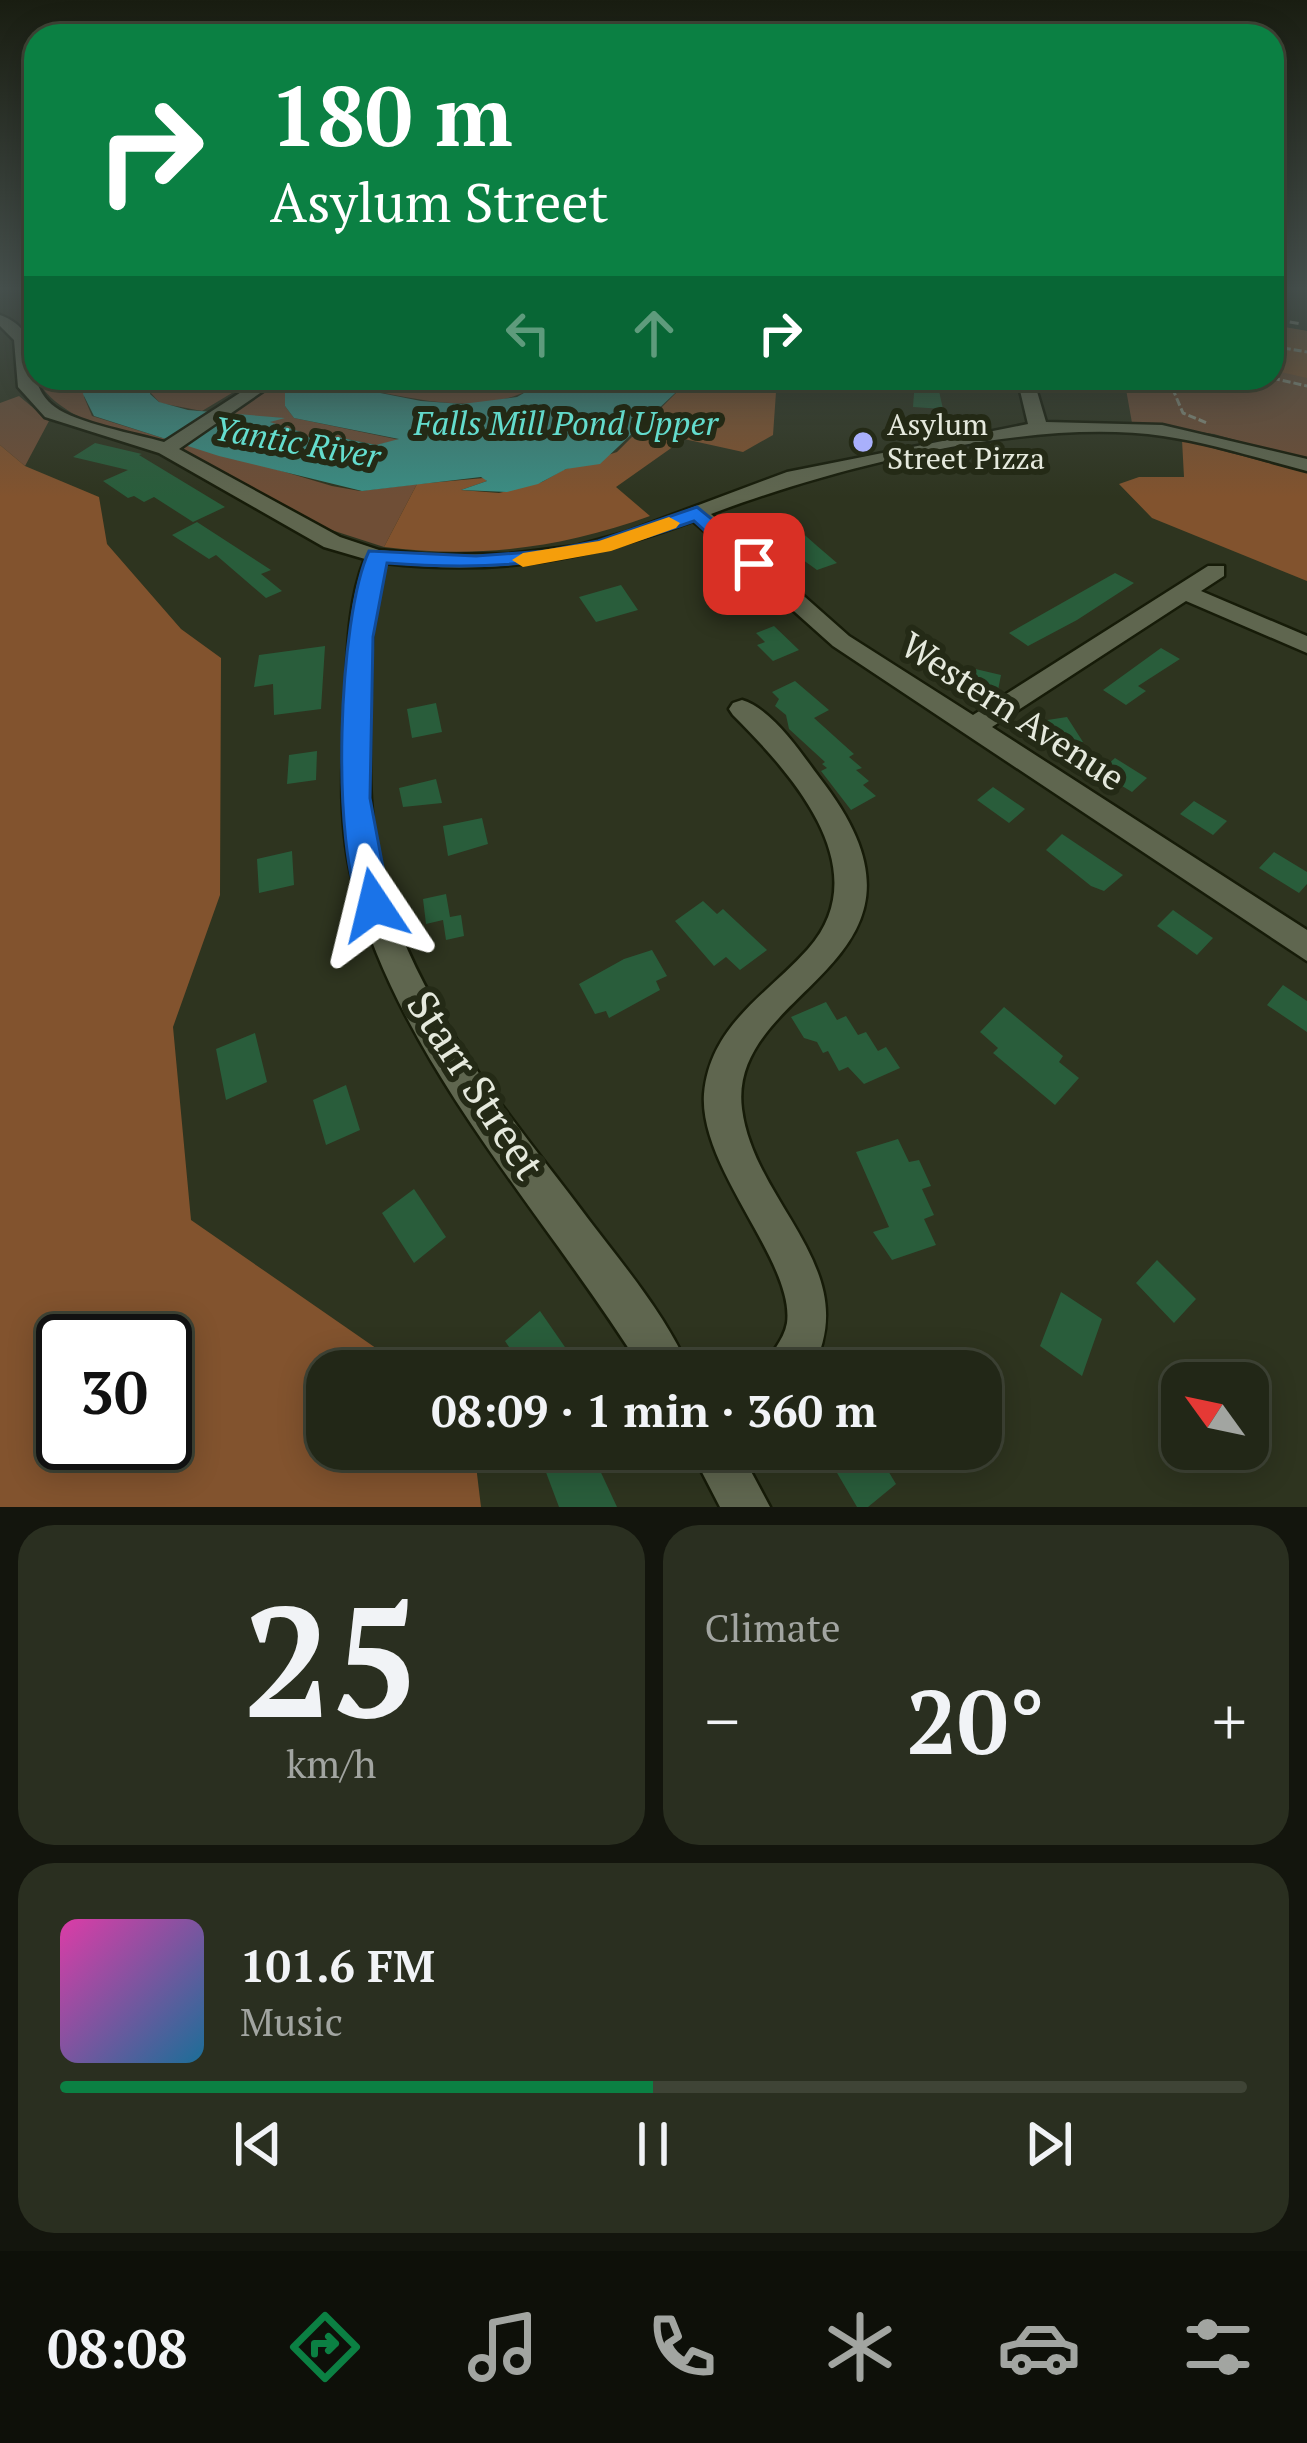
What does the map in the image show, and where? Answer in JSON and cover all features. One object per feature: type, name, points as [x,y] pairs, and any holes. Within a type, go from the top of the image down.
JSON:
[{"type":"street","points":[[30,390],[51,413],[171,445],[313,533],[377,556],[476,563],[603,546],[794,476],[1038,427],[1162,430],[1307,465]]},
{"type":"street","points":[[171,445],[252,390]]},
{"type":"street","points":[[1028,390],[1038,427]]},
{"type":"street","name":"Western Avenue","points":[[697,513],[841,641],[1307,947]]},
{"type":"street","name":"Starr Street","points":[[377,556],[361,637],[356,798],[374,905],[412,988],[450,1052],[654,1350]]},
{"type":"street","points":[[973,727],[1216,571]]},
{"type":"street","points":[[1187,593],[1307,645]]},
{"type":"street","points":[[742,709],[795,758],[839,836],[853,883],[852,897],[828,949],[749,1025],[729,1063],[723,1090],[729,1133],[807,1297],[804,1341],[798,1350]]},
{"type":"street","points":[[725,1470],[746,1507]]},
{"type":"path","points":[[1174,390],[1185,415],[1210,424]]},
{"type":"shaded area","points":[[1284,356],[1307,356],[1307,460],[1214,434],[1132,423],[1126,390],[1284,390]]},
{"type":"shaded area","points":[[1284,356],[1307,356],[1307,378],[1284,373]]},
{"type":"shaded area","points":[[85,390],[92,416],[169,440],[95,424],[46,392]]},
{"type":"shaded area","points":[[237,390],[202,411],[160,403],[150,392]]},
{"type":"shaded area","points":[[269,390],[285,390],[285,406],[294,418],[400,440],[376,445],[337,437],[286,437],[302,434],[269,422],[281,418],[227,415]]},
{"type":"shaded area","points":[[366,390],[528,390],[484,403]]},
{"type":"shaded area","points":[[679,390],[776,390],[773,435],[743,452],[684,439],[616,487],[650,516],[584,536],[519,548],[452,552],[384,547],[417,484],[484,478],[487,481],[461,490],[499,493],[542,482],[617,452]]},
{"type":"shaded area","points":[[19,396],[49,421],[25,466],[0,445],[0,403]]},
{"type":"shaded area","points":[[1182,440],[1307,473],[1307,581],[1152,518],[1119,484],[1139,477],[1184,477]]},
{"type":"shaded area","points":[[188,443],[332,486],[360,491],[417,484],[384,547],[319,526],[181,448]]},
{"type":"shaded area","points":[[0,445],[25,466],[99,497],[107,544],[181,629],[221,658],[220,895],[173,1027],[191,1220],[379,1350],[306,1350],[306,1470],[477,1470],[481,1507],[0,1507]]},
{"type":"water","name":"Falls Mill Pond Upper","points":[[84,390],[151,390],[159,402],[188,410],[285,418],[270,422],[304,433],[288,437],[337,437],[376,445],[399,439],[294,418],[285,406],[285,390],[365,390],[462,404],[517,397],[529,390],[678,390],[600,464],[566,469],[538,484],[507,492],[461,490],[487,481],[481,477],[362,491],[219,456],[94,416]]},
{"type":"building","points":[[914,390],[939,390],[943,409],[913,407]]},
{"type":"building","points":[[95,443],[142,454],[225,507],[193,522],[154,497],[144,502],[128,498],[103,481],[128,470],[73,457]]},
{"type":"building","points":[[197,522],[271,570],[261,574],[282,591],[266,598],[216,555],[209,559],[172,535]]},
{"type":"building","points":[[798,529],[837,563],[817,570],[778,542],[784,541],[778,536]]},
{"type":"building","points":[[1115,573],[1134,583],[1077,620],[1028,646],[1009,633]]},
{"type":"building","points":[[621,585],[638,610],[596,622],[579,597]]},
{"type":"building","points":[[774,626],[799,650],[773,661],[757,645],[765,642],[756,633]]},
{"type":"building","points":[[325,646],[321,709],[274,715],[273,684],[254,687],[259,655]]},
{"type":"building","points":[[1161,648],[1180,659],[1138,686],[1146,691],[1126,705],[1103,690]]},
{"type":"building","points":[[950,663],[1001,675],[998,690],[945,677]]},
{"type":"building","points":[[795,681],[829,710],[814,718],[854,754],[849,757],[862,768],[856,770],[869,781],[863,785],[876,796],[851,810],[821,771],[827,768],[825,762],[789,729],[772,692]]},
{"type":"building","points":[[436,703],[442,732],[412,738],[407,709]]},
{"type":"building","points":[[1067,717],[1083,742],[1057,745],[1041,721]]},
{"type":"building","points":[[317,751],[316,780],[287,784],[289,755]]},
{"type":"building","points":[[1115,758],[1147,778],[1132,792],[1099,772]]},
{"type":"building","points":[[436,779],[442,803],[403,807],[399,788]]},
{"type":"building","points":[[993,787],[1025,809],[1009,823],[977,800]]},
{"type":"building","points":[[1194,801],[1227,821],[1213,835],[1180,814]]},
{"type":"building","points":[[482,818],[488,844],[448,856],[443,826]]},
{"type":"building","points":[[1062,834],[1123,875],[1104,891],[1091,886],[1046,850]]},
{"type":"building","points":[[292,851],[294,885],[259,893],[257,859]]},
{"type":"building","points":[[1274,852],[1307,872],[1307,884],[1299,893],[1259,868]]},
{"type":"building","points":[[446,894],[450,917],[461,915],[464,936],[446,940],[443,920],[426,924],[423,899]]},
{"type":"building","points":[[703,901],[717,914],[723,909],[767,950],[740,970],[726,957],[714,966],[675,921]]},
{"type":"building","points":[[1173,910],[1213,938],[1197,955],[1157,926]]},
{"type":"building","points":[[652,950],[667,976],[656,981],[660,990],[609,1018],[606,1011],[595,1014],[579,984],[624,959]]},
{"type":"building","points":[[1283,985],[1307,1001],[1307,1032],[1267,1005]]},
{"type":"building","points":[[826,1002],[837,1020],[846,1016],[858,1035],[866,1032],[878,1051],[886,1047],[900,1068],[864,1084],[848,1067],[839,1071],[828,1051],[823,1053],[817,1042],[804,1038],[791,1017]]},
{"type":"building","points":[[1004,1007],[1063,1056],[1059,1062],[1079,1078],[1055,1105],[993,1053],[998,1048],[980,1032]]},
{"type":"building","points":[[255,1033],[267,1082],[226,1100],[216,1049]]},
{"type":"building","points":[[346,1085],[360,1130],[326,1145],[313,1100]]},
{"type":"building","points":[[898,1139],[909,1162],[919,1160],[931,1186],[922,1189],[934,1215],[924,1219],[936,1245],[892,1260],[873,1232],[889,1227],[856,1152]]},
{"type":"building","points":[[414,1189],[446,1237],[414,1263],[382,1213]]},
{"type":"building","points":[[1157,1260],[1196,1299],[1174,1323],[1136,1283]]},
{"type":"building","points":[[1061,1292],[1102,1319],[1082,1376],[1040,1346]]},
{"type":"building","points":[[540,1311],[567,1350],[511,1350],[505,1341]]},
{"type":"building","points":[[545,1470],[600,1470],[617,1507],[559,1507]]},
{"type":"building","points":[[835,1470],[888,1470],[896,1484],[868,1507],[857,1507]]},
{"type":"slow traffic","points":[[523,560],[577,553],[669,523]]},
{"type":"place","name":"Asylum Street Pizza","points":[[863,442]]},
{"type":"route","points":[[374,905],[356,798],[361,637],[377,556],[476,563],[577,553],[697,513],[754,564]]},
{"type":"water label","name":"Yantic River","points":[[297,442]]}]
